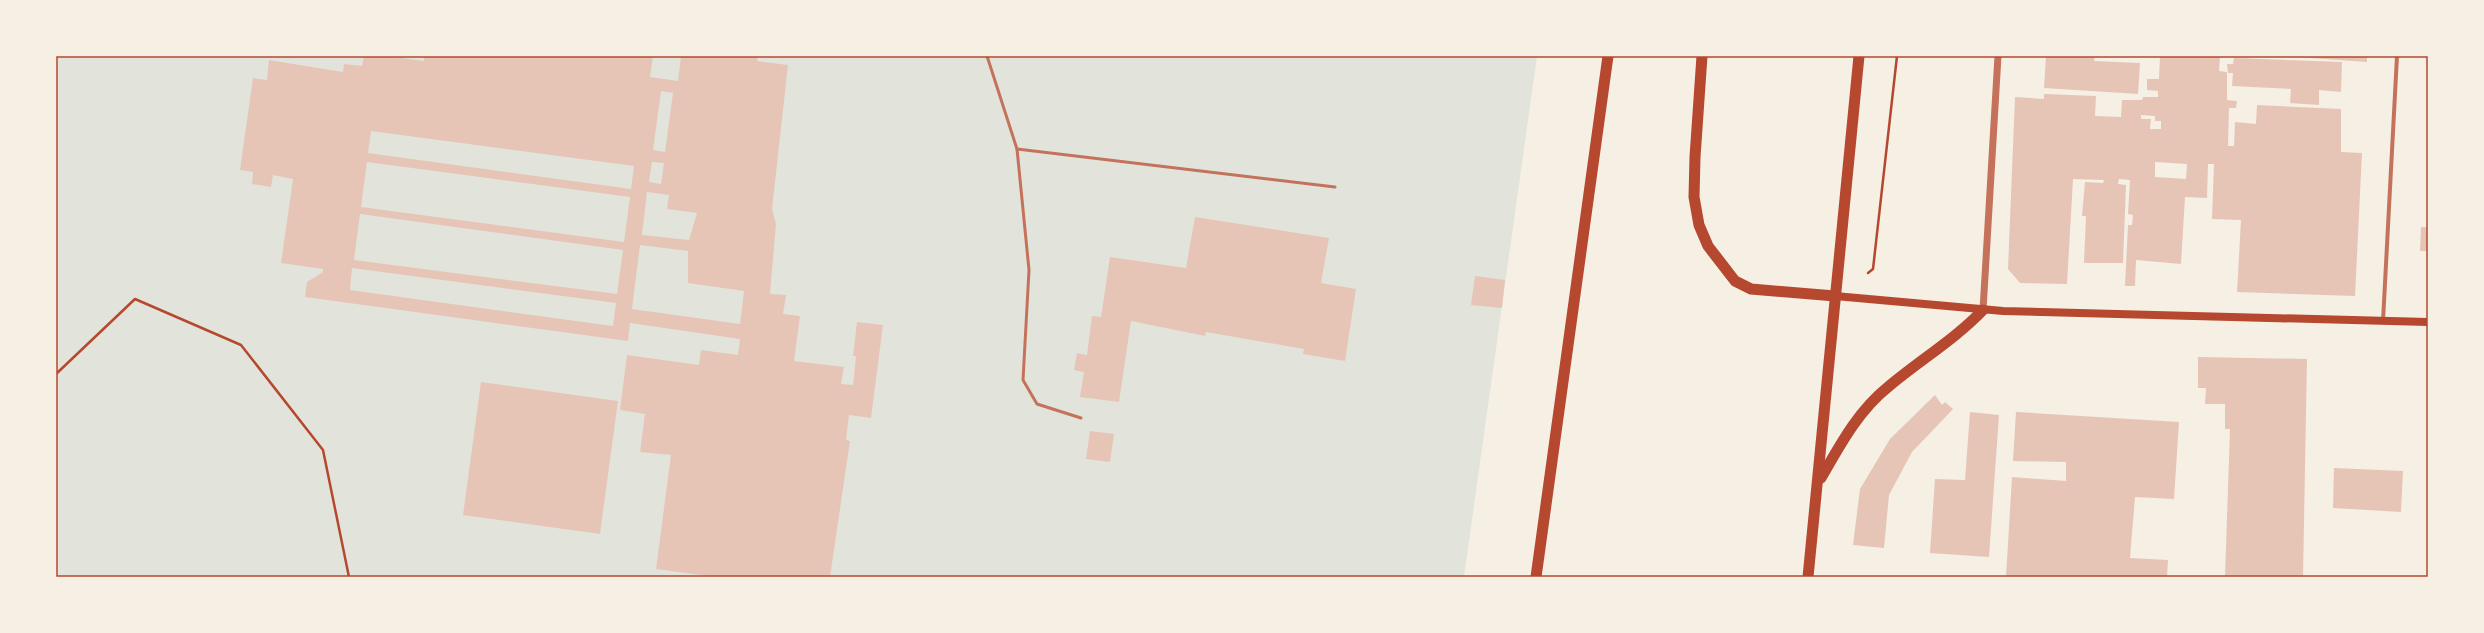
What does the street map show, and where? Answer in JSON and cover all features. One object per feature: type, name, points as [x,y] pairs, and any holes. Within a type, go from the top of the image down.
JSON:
[{"type":"highway","points":[[1536,577],[1608,56]]},
{"type":"highway","points":[[1702,56],[1695,157],[1694,197],[1699,225],[1708,246],[1735,281],[1751,289],[1835,296]]},
{"type":"highway","points":[[1808,577],[1819,482],[1835,296],[1859,56]]},
{"type":"highway","points":[[1819,482],[1847,432],[1887,388],[1962,332],[1983,310]]},
{"type":"main road","points":[[1835,296],[1983,310],[2428,322]]},
{"type":"street","points":[[1983,310],[1998,56]]},
{"type":"street","points":[[2383,321],[2397,56]]},
{"type":"lane","points":[[987,56],[1017,149],[1029,270],[1023,380],[1037,404],[1081,418]]},
{"type":"lane","points":[[1017,149],[1335,187]]},
{"type":"path","points":[[1835,296],[1873,269],[1897,56]]},
{"type":"path","points":[[56,374],[135,299],[241,345],[323,450],[349,577]]},
{"type":"shaded area","points":[[56,56],[1537,56],[1464,577],[56,577]]},
{"type":"building","points":[[364,56],[387,56],[424,61],[424,56],[653,56],[650,77],[678,81],[681,56],[758,56],[757,61],[788,65],[772,209],[776,224],[770,294],[786,295],[783,314],[800,316],[794,361],[844,367],[841,384],[853,385],[856,356],[853,356],[857,322],[883,325],[871,418],[849,415],[846,440],[850,441],[830,577],[716,577],[656,569],[671,455],[640,452],[645,414],[620,410],[627,355],[699,365],[701,350],[738,355],[740,339],[630,323],[628,341],[305,297],[307,282],[323,272],[323,269],[281,263],[293,179],[273,175],[271,187],[252,184],[253,172],[240,170],[253,78],[267,80],[269,60],[343,72],[344,64],[362,66]],"holes":[[[661,91],[673,93],[665,152],[653,150]],[[371,131],[634,166],[631,189],[368,153]],[[367,162],[630,197],[624,242],[361,207]],[[652,162],[664,163],[661,184],[649,182]],[[647,192],[669,195],[667,209],[697,213],[689,240],[642,235]],[[360,214],[623,250],[617,294],[354,260]],[[640,245],[688,251],[688,283],[744,291],[740,324],[632,309]],[[352,268],[616,303],[613,326],[350,290]]]},
{"type":"building","points":[[2046,56],[2095,56],[2094,61],[2140,63],[2138,94],[2044,88]]},
{"type":"building","points":[[2160,56],[2220,56],[2219,71],[2227,72],[2227,100],[2237,101],[2236,108],[2229,108],[2228,146],[2234,146],[2235,122],[2256,124],[2257,105],[2341,109],[2341,152],[2362,153],[2355,296],[2237,292],[2241,220],[2212,219],[2214,164],[2208,164],[2207,198],[2185,197],[2181,264],[2136,260],[2135,286],[2125,286],[2128,225],[2132,225],[2133,215],[2128,214],[2130,180],[2119,179],[2118,184],[2126,185],[2123,263],[2084,263],[2086,216],[2082,216],[2085,182],[2103,183],[2104,180],[2073,179],[2067,284],[2020,283],[2008,269],[2015,97],[2044,99],[2044,94],[2096,96],[2095,116],[2121,117],[2122,100],[2142,100],[2143,97],[2158,97],[2158,91],[2147,90],[2147,79],[2159,79]],"holes":[[[2141,115],[2155,116],[2155,121],[2161,121],[2161,129],[2150,129],[2151,119],[2141,119]],[[2155,162],[2187,164],[2186,179],[2155,177]]]},
{"type":"building","points":[[2281,56],[2367,56],[2367,62]]},
{"type":"building","points":[[2234,58],[2342,62],[2341,92],[2319,90],[2319,105],[2290,103],[2291,89],[2232,86],[2233,73],[2228,73],[2227,64],[2233,64]]},
{"type":"building","points":[[1195,217],[1329,238],[1321,283],[1356,289],[1345,361],[1303,354],[1304,349],[1206,332],[1205,336],[1131,321],[1119,402],[1080,397],[1084,372],[1074,370],[1077,353],[1087,355],[1092,316],[1101,317],[1110,257],[1186,268]]},
{"type":"building","points":[[2421,227],[2428,227],[2428,251],[2420,251]]},
{"type":"building","points":[[1475,276],[1505,280],[1502,308],[1471,305]]},
{"type":"building","points":[[2198,357],[2307,359],[2303,577],[2225,577],[2230,429],[2225,429],[2225,404],[2205,404],[2206,388],[2198,388]]},
{"type":"building","points":[[481,382],[618,401],[600,534],[463,515]]},
{"type":"building","points":[[1935,395],[1942,405],[1945,402],[1953,409],[1912,452],[1889,495],[1884,548],[1853,545],[1860,489],[1890,439]]},
{"type":"building","points":[[1970,412],[1999,415],[1989,557],[1930,553],[1935,479],[1965,480]]},
{"type":"building","points":[[2016,412],[2179,422],[2174,499],[2135,497],[2130,558],[2168,560],[2167,577],[2006,577],[2012,477],[2066,481],[2066,462],[2013,461]]},
{"type":"building","points":[[1090,431],[1114,434],[1110,462],[1086,459]]},
{"type":"building","points":[[2334,468],[2403,471],[2401,512],[2333,508]]}]
